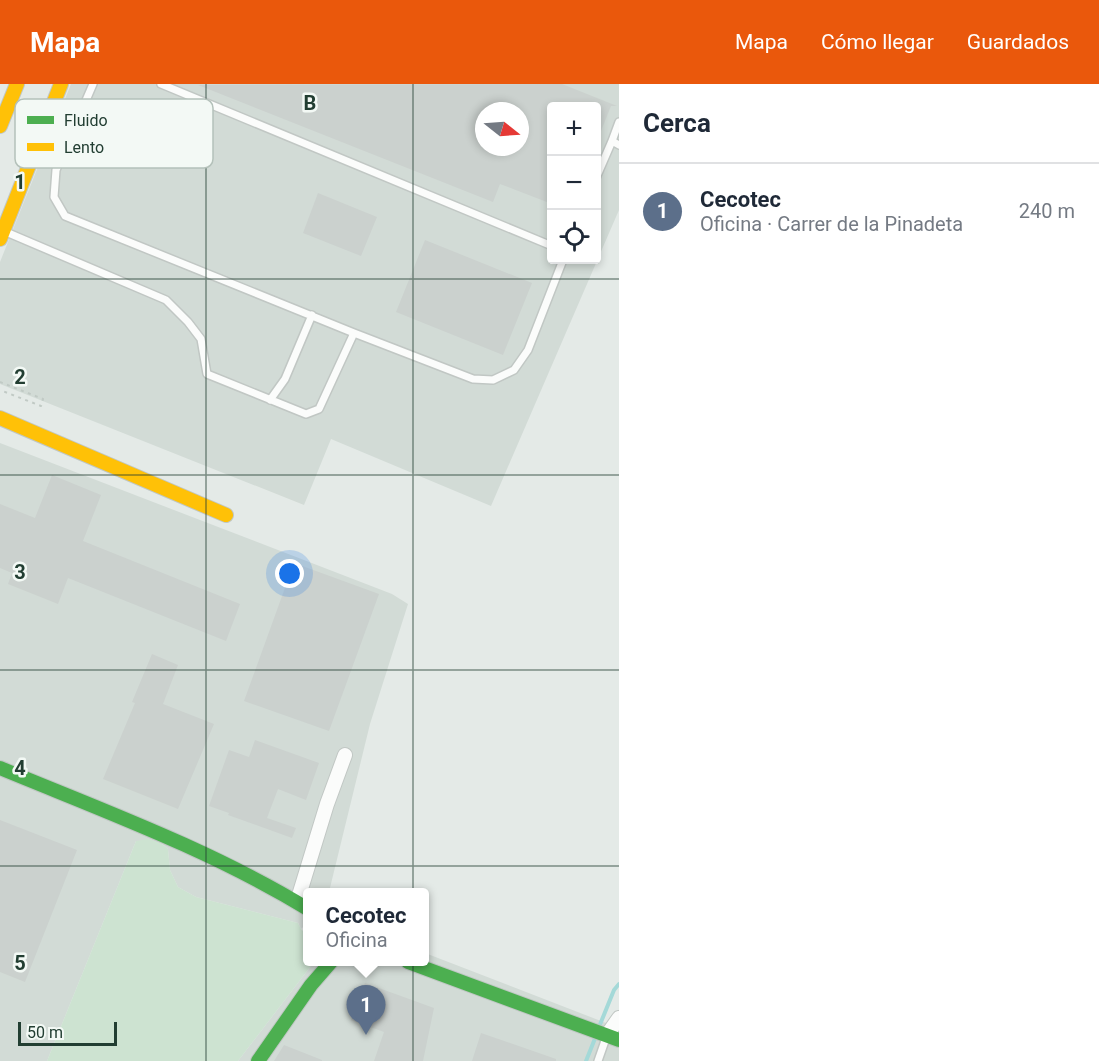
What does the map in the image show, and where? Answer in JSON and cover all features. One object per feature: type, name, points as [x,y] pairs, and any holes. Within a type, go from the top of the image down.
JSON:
[{"type":"main road","points":[[0,126],[17,84]]},
{"type":"main road","points":[[55,99],[61,84]]},
{"type":"main road","points":[[1,230],[28,168]]},
{"type":"main road","points":[[0,418],[226,515]]},
{"type":"main road","points":[[0,768],[198,850],[302,905]]},
{"type":"main road","points":[[258,1061],[328,966]]},
{"type":"main road","points":[[419,966],[613,1038]]},
{"type":"street","points":[[306,888],[327,804],[345,755]]},
{"type":"street","points":[[613,1038],[619,1018]]},
{"type":"lane","points":[[87,99],[93,84]]},
{"type":"lane","points":[[161,84],[197,99]]},
{"type":"lane","points":[[213,106],[547,244]]},
{"type":"lane","points":[[601,170],[615,143],[619,122]]},
{"type":"lane","points":[[57,168],[54,197],[65,216],[473,380],[493,380],[514,370],[528,350],[562,264]]},
{"type":"lane","points":[[1,230],[166,300],[201,339],[207,375],[306,414],[319,409],[354,333]]},
{"type":"lane","points":[[270,400],[285,379],[312,315]]},
{"type":"lane","points":[[598,1061],[613,1038]]},
{"type":"path","points":[[0,382],[43,399],[41,406],[0,390]]},
{"type":"shaded area","points":[[71,84],[619,84],[619,210],[601,252],[601,102],[547,102],[547,264],[596,264],[491,506],[331,439],[304,505],[0,384],[0,262],[37,168],[213,168],[213,99],[65,99]]},
{"type":"shaded area","points":[[0,443],[392,594],[408,604],[370,724],[330,888],[303,888],[303,927],[301,929],[298,923],[196,897],[178,887],[170,870],[168,849],[161,843],[136,841],[47,1061],[0,1061]]},
{"type":"shaded area","points":[[429,955],[619,1028],[619,1061],[238,1061],[311,966],[429,966]]},
{"type":"green space","points":[[148,839],[161,843],[168,849],[170,870],[178,887],[196,897],[298,923],[303,931],[303,966],[311,966],[238,1061],[47,1061],[136,841]]},
{"type":"building","points":[[562,84],[617,106],[611,106],[601,131],[601,102],[547,102],[547,202],[500,184],[493,202],[198,85]]},
{"type":"building","points":[[318,193],[377,217],[361,256],[303,233]]},
{"type":"building","points":[[425,240],[532,283],[503,355],[396,312]]},
{"type":"building","points":[[52,475],[101,495],[83,541],[240,604],[226,641],[68,578],[58,604],[8,584],[12,573],[0,568],[0,504],[35,518]]},
{"type":"building","points":[[294,563],[379,594],[329,731],[244,701]]},
{"type":"building","points":[[152,654],[178,665],[163,704],[214,724],[178,809],[103,779],[135,703],[132,702]]},
{"type":"building","points":[[255,740],[319,763],[306,800],[278,789],[267,818],[296,828],[292,838],[209,806],[229,750],[249,757]]},
{"type":"building","points":[[0,820],[77,850],[25,982],[0,972]]},
{"type":"building","points":[[365,983],[434,1008],[423,1061],[374,1061],[384,1032],[351,1020]]},
{"type":"building","points":[[481,1033],[556,1059],[556,1061],[472,1061]]},
{"type":"building","points":[[284,1045],[322,1060],[322,1061],[274,1061]]},
{"type":"waterway","points":[[599,1027],[614,990],[619,984]]},
{"type":"waterway","points":[[586,1061],[596,1036]]},
{"type":"traffic: fast","points":[[0,768],[195,850],[234,868],[303,906]]},
{"type":"traffic: fast","points":[[258,1061],[311,985],[328,966]]},
{"type":"traffic: fast","points":[[419,966],[619,1040]]},
{"type":"traffic: slow","points":[[0,126],[17,84]]},
{"type":"traffic: slow","points":[[55,99],[61,84]]},
{"type":"traffic: slow","points":[[0,239],[28,168]]},
{"type":"traffic: slow","points":[[0,418],[226,515]]},
{"type":"place","name":"Cecotec","points":[[366,1035]]}]
